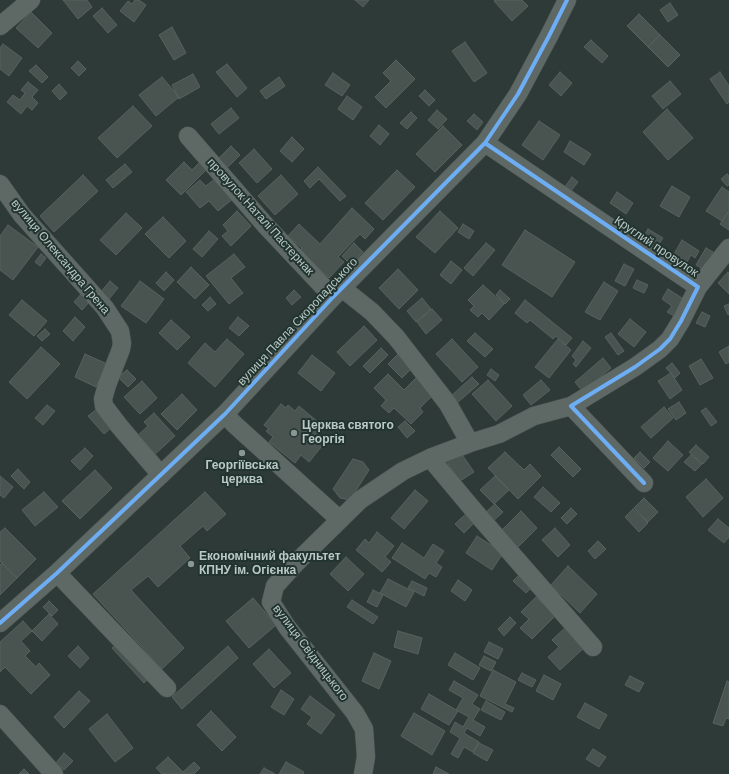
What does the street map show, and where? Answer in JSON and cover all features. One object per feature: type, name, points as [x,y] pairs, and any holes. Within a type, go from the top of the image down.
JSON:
[{"type":"street","points":[[0,26],[32,0]]},
{"type":"street","name":"вулиця Павла Скоропадського","points":[[0,623],[57,573],[225,414],[337,292],[485,144],[518,94],[549,36],[566,0]]},
{"type":"street","name":"провулок Наталі Пастернак","points":[[188,136],[267,227],[337,292]]},
{"type":"street","name":"Круглий провулок","points":[[485,144],[698,287]]},
{"type":"street","name":"вулиця Олександра Грена","points":[[0,184],[22,216],[105,308],[120,332],[122,343],[121,349],[107,385],[103,399],[104,406],[162,474]]},
{"type":"street","name":"Круглий провулок","points":[[571,406],[635,367],[660,349],[670,339],[698,287],[729,248]]},
{"type":"street","points":[[337,292],[372,312],[396,337],[448,404],[470,443]]},
{"type":"street","points":[[571,406],[644,483]]},
{"type":"street","name":"вулиця Свідницького","points":[[363,774],[366,757],[364,729],[355,713],[287,627],[271,602],[275,586],[296,562],[360,500],[403,471],[430,458],[499,434],[534,416],[571,406]]},
{"type":"street","points":[[225,414],[234,424],[339,519]]},
{"type":"street","points":[[430,458],[593,647]]},
{"type":"street","points":[[57,573],[167,688]]},
{"type":"street","points":[[0,714],[54,774]]},
{"type":"building","points":[[63,0],[87,0],[92,7],[78,19]]},
{"type":"building","points":[[135,0],[139,0],[146,5],[134,22],[120,11],[128,1],[132,4]]},
{"type":"building","points":[[355,0],[369,0],[363,7]]},
{"type":"building","points":[[522,0],[528,6],[512,21],[494,1]]},
{"type":"building","points":[[670,3],[678,15],[668,22],[660,10]]},
{"type":"building","points":[[102,8],[117,25],[108,33],[93,16]]},
{"type":"building","points":[[31,12],[52,33],[38,48],[16,28]]},
{"type":"building","points":[[639,14],[660,35],[648,47],[627,26]]},
{"type":"building","points":[[172,27],[186,53],[174,60],[159,35]]},
{"type":"building","points":[[660,35],[680,55],[668,67],[648,47]]},
{"type":"building","points":[[591,40],[608,56],[602,63],[584,47]]},
{"type":"building","points":[[465,42],[487,73],[474,82],[452,51]]},
{"type":"building","points":[[3,44],[22,58],[9,76],[0,69],[0,48]]},
{"type":"building","points":[[396,60],[415,79],[386,108],[375,97],[391,81],[383,73]]},
{"type":"building","points":[[78,61],[86,69],[79,76],[71,68]]},
{"type":"building","points":[[227,64],[247,88],[237,97],[216,72]]},
{"type":"building","points":[[36,65],[48,77],[42,83],[29,71]]},
{"type":"building","points":[[560,72],[572,83],[561,96],[549,85]]},
{"type":"building","points":[[720,72],[729,86],[729,102],[727,104],[710,79]]},
{"type":"building","points":[[333,73],[350,85],[342,96],[325,85]]},
{"type":"building","points":[[193,74],[200,87],[179,99],[172,85]]},
{"type":"building","points":[[162,77],[179,97],[156,116],[139,95]]},
{"type":"building","points":[[279,77],[285,86],[266,99],[260,91]]},
{"type":"building","points":[[670,81],[681,94],[663,109],[652,96]]},
{"type":"building","points":[[28,82],[38,90],[32,97],[38,103],[32,110],[27,106],[21,114],[7,102],[13,95],[20,100],[25,93],[21,90]]},
{"type":"building","points":[[59,84],[67,93],[60,100],[52,91]]},
{"type":"building","points":[[425,90],[435,100],[429,106],[419,96]]},
{"type":"building","points":[[347,96],[362,107],[353,120],[338,109]]},
{"type":"building","points":[[133,106],[152,126],[117,158],[98,138]]},
{"type":"building","points":[[231,108],[239,118],[219,134],[211,124]]},
{"type":"building","points":[[667,109],[693,138],[668,160],[643,132]]},
{"type":"building","points":[[437,110],[447,119],[438,129],[428,120]]},
{"type":"building","points":[[411,112],[417,118],[407,129],[400,123]]},
{"type":"building","points":[[474,114],[483,122],[477,130],[467,121]]},
{"type":"building","points":[[539,121],[560,135],[543,160],[522,145]]},
{"type":"building","points":[[379,125],[389,134],[380,145],[370,136]]},
{"type":"building","points":[[443,126],[462,145],[435,172],[416,154]]},
{"type":"building","points":[[292,137],[304,149],[292,162],[280,151]]},
{"type":"building","points":[[570,141],[591,154],[584,165],[564,152]]},
{"type":"building","points":[[231,146],[240,155],[226,169],[217,160]]},
{"type":"building","points":[[254,149],[272,169],[257,183],[239,163]]},
{"type":"building","points":[[184,162],[192,170],[199,163],[206,170],[181,195],[166,180]]},
{"type":"building","points":[[125,164],[132,172],[113,188],[106,180]]},
{"type":"building","points":[[318,167],[346,196],[340,201],[319,179],[310,188],[304,181]]},
{"type":"building","points":[[397,170],[415,187],[383,220],[365,203]]},
{"type":"building","points":[[727,174],[729,176],[729,185],[727,186],[721,179]]},
{"type":"building","points":[[83,175],[98,191],[54,232],[40,216]]},
{"type":"building","points":[[281,175],[298,194],[275,215],[258,196]]},
{"type":"building","points":[[217,177],[235,197],[218,211],[209,201],[200,208],[186,192],[200,180],[206,186]]},
{"type":"building","points":[[572,177],[578,182],[570,192],[564,188]]},
{"type":"building","points":[[672,186],[690,197],[679,217],[660,206]]},
{"type":"building","points":[[722,187],[729,192],[729,211],[722,221],[706,211]]},
{"type":"building","points":[[617,192],[633,203],[626,214],[610,203]]},
{"type":"building","points":[[352,208],[374,229],[365,239],[360,234],[338,257],[344,262],[329,278],[300,250],[302,248],[288,236],[299,224],[320,244]]},
{"type":"building","points":[[237,211],[251,226],[231,246],[222,236],[228,231],[223,225]]},
{"type":"building","points":[[440,211],[458,228],[435,253],[416,237]]},
{"type":"building","points":[[729,211],[729,230],[720,224]]},
{"type":"building","points":[[126,213],[142,228],[116,255],[100,240]]},
{"type":"building","points":[[163,217],[186,241],[169,258],[145,234]]},
{"type":"building","points":[[463,224],[474,231],[469,239],[458,232]]},
{"type":"building","points":[[8,225],[38,247],[13,280],[0,270],[0,236]]},
{"type":"building","points":[[648,229],[663,238],[657,247],[643,238]]},
{"type":"building","points":[[525,230],[575,262],[552,297],[502,265]]},
{"type":"building","points":[[209,231],[218,239],[202,257],[193,249]]},
{"type":"building","points":[[682,240],[699,251],[695,258],[691,255],[687,262],[674,254]]},
{"type":"building","points":[[354,243],[363,252],[351,265],[342,256]]},
{"type":"building","points":[[486,243],[495,250],[473,276],[464,268]]},
{"type":"building","points":[[706,248],[713,252],[703,269],[696,265]]},
{"type":"building","points":[[41,254],[46,258],[40,266],[35,262]]},
{"type":"building","points":[[234,254],[245,267],[231,278],[243,293],[229,304],[206,276]]},
{"type":"building","points":[[451,261],[462,270],[451,284],[440,275]]},
{"type":"building","points":[[624,264],[634,269],[625,286],[615,281]]},
{"type":"building","points":[[191,267],[209,285],[195,299],[177,282]]},
{"type":"building","points":[[398,269],[418,290],[399,309],[379,288]]},
{"type":"building","points":[[166,272],[174,280],[164,291],[156,283]]},
{"type":"building","points":[[728,272],[729,273],[729,294],[718,283]]},
{"type":"building","points":[[637,280],[648,285],[644,293],[633,288]]},
{"type":"building","points":[[110,281],[118,288],[109,299],[100,293]]},
{"type":"building","points":[[140,281],[164,299],[146,323],[121,306]]},
{"type":"building","points":[[604,282],[618,291],[600,320],[585,312]]},
{"type":"building","points":[[483,285],[504,304],[489,320],[482,313],[478,317],[470,310],[474,306],[468,300]]},
{"type":"building","points":[[668,289],[685,300],[674,316],[667,312],[672,306],[662,299]]},
{"type":"building","points":[[294,290],[301,297],[292,305],[286,298]]},
{"type":"building","points":[[500,290],[510,299],[505,304],[496,295]]},
{"type":"building","points":[[83,292],[91,300],[82,310],[74,302]]},
{"type":"building","points":[[210,297],[216,304],[208,311],[202,305]]},
{"type":"building","points":[[422,298],[431,309],[416,322],[407,311]]},
{"type":"building","points":[[22,300],[47,321],[34,336],[9,315]]},
{"type":"building","points":[[525,300],[572,338],[566,345],[556,336],[553,339],[530,320],[527,323],[515,313]]},
{"type":"building","points":[[729,304],[729,314],[728,315],[724,306]]},
{"type":"building","points":[[432,309],[442,320],[426,334],[417,322]]},
{"type":"building","points":[[702,312],[710,316],[705,327],[696,323]]},
{"type":"building","points":[[75,317],[85,327],[73,341],[63,331]]},
{"type":"building","points":[[238,317],[249,326],[239,336],[229,328]]},
{"type":"building","points":[[630,319],[646,332],[634,347],[618,334]]},
{"type":"building","points":[[171,320],[190,337],[177,350],[159,333]]},
{"type":"building","points":[[364,326],[377,340],[350,366],[337,352]]},
{"type":"building","points":[[45,329],[50,334],[42,341],[37,336]]},
{"type":"building","points":[[475,333],[493,349],[485,357],[467,341]]},
{"type":"building","points":[[611,333],[624,351],[618,355],[605,337]]},
{"type":"building","points":[[227,339],[244,354],[215,387],[188,363],[205,343],[215,352]]},
{"type":"building","points":[[452,339],[478,367],[462,382],[436,354]]},
{"type":"building","points":[[558,339],[571,350],[549,378],[535,367]]},
{"type":"building","points":[[583,341],[591,348],[576,367],[573,364],[576,360],[572,356]]},
{"type":"building","points":[[729,346],[729,362],[726,364],[719,352]]},
{"type":"building","points":[[41,347],[60,364],[27,399],[9,382]]},
{"type":"building","points":[[381,348],[388,355],[370,373],[363,366]]},
{"type":"building","points":[[85,354],[107,364],[96,387],[75,377]]},
{"type":"building","points":[[398,354],[412,368],[402,378],[388,364]]},
{"type":"building","points":[[312,355],[335,373],[321,391],[298,373]]},
{"type":"building","points":[[603,358],[611,368],[583,392],[575,382]]},
{"type":"building","points":[[701,359],[713,378],[700,385],[689,366]]},
{"type":"building","points":[[672,363],[680,373],[675,378],[666,368]]},
{"type":"building","points":[[491,369],[499,375],[495,381],[487,375]]},
{"type":"building","points":[[127,370],[136,379],[128,387],[118,377]]},
{"type":"building","points":[[671,373],[682,390],[670,399],[658,381]]},
{"type":"building","points":[[388,374],[404,390],[416,378],[433,395],[420,408],[423,412],[411,424],[394,408],[389,413],[381,406],[386,400],[374,388]]},
{"type":"building","points":[[472,377],[479,384],[457,403],[451,396]]},
{"type":"building","points":[[488,380],[512,406],[496,421],[472,394]]},
{"type":"building","points":[[541,380],[550,390],[531,405],[523,395]]},
{"type":"building","points":[[142,381],[157,398],[140,414],[124,397]]},
{"type":"building","points":[[182,394],[197,410],[177,430],[161,414]]},
{"type":"building","points":[[679,402],[686,413],[676,420],[668,409]]},
{"type":"building","name":"Церква святого Георгія","points":[[281,404],[286,408],[288,405],[295,411],[299,406],[324,427],[318,435],[326,441],[309,462],[301,455],[295,463],[269,442],[273,437],[266,431],[269,429],[264,425]]},
{"type":"building","points":[[47,405],[55,411],[43,425],[35,418]]},
{"type":"building","points":[[664,407],[673,418],[651,438],[641,427]]},
{"type":"building","points":[[706,408],[717,422],[711,426],[701,411]]},
{"type":"building","points":[[97,409],[112,427],[104,434],[88,416]]},
{"type":"building","points":[[154,413],[175,436],[154,455],[137,436],[148,426],[144,422]]},
{"type":"building","points":[[405,421],[415,431],[407,438],[398,427]]},
{"type":"building","points":[[668,441],[683,455],[668,471],[653,458]]},
{"type":"building","points":[[696,445],[709,457],[703,464],[689,452]]},
{"type":"building","points":[[559,447],[581,469],[573,477],[551,455]]},
{"type":"building","points":[[85,448],[93,456],[80,470],[71,461]]},
{"type":"building","points":[[505,452],[524,470],[530,464],[541,476],[518,499],[488,468]]},
{"type":"building","points":[[640,452],[650,462],[644,468],[634,458]]},
{"type":"building","points":[[461,453],[474,472],[460,481],[447,462]]},
{"type":"building","points":[[691,455],[702,464],[695,471],[684,462]]},
{"type":"building","points":[[353,459],[363,462],[369,470],[350,500],[340,498],[333,489]]},
{"type":"building","points":[[18,469],[30,482],[24,489],[11,476]]},
{"type":"building","points":[[95,470],[112,488],[80,519],[62,501]]},
{"type":"building","points":[[0,476],[13,487],[4,498],[0,495]]},
{"type":"building","points":[[495,476],[509,490],[494,504],[480,490]]},
{"type":"building","points":[[706,479],[723,498],[703,517],[686,497]]},
{"type":"building","points":[[543,487],[560,503],[551,512],[534,497]]},
{"type":"building","points":[[415,490],[428,501],[404,529],[391,518]]},
{"type":"building","points":[[44,492],[58,507],[35,526],[22,510]]},
{"type":"building","points":[[205,492],[226,514],[207,531],[203,526],[180,546],[190,558],[158,587],[148,576],[131,590],[184,648],[162,669],[93,594]]},
{"type":"building","points":[[644,498],[658,512],[648,522],[634,508]]},
{"type":"building","points":[[495,504],[503,512],[492,522],[484,514]]},
{"type":"building","points":[[571,508],[577,514],[567,524],[561,518]]},
{"type":"building","points":[[633,509],[648,523],[639,532],[625,517]]},
{"type":"building","points":[[521,511],[537,528],[517,548],[501,531]]},
{"type":"building","points":[[468,512],[477,520],[464,533],[455,524]]},
{"type":"building","points":[[718,519],[729,528],[729,537],[724,543],[708,530]]},
{"type":"building","points":[[5,528],[36,559],[17,578],[0,561],[0,532]]},
{"type":"building","points":[[555,528],[570,545],[558,557],[542,540]]},
{"type":"building","points":[[377,532],[394,546],[385,557],[391,562],[382,572],[356,550],[365,539],[369,543]]},
{"type":"building","points":[[477,536],[503,553],[492,570],[466,553]]},
{"type":"building","points":[[598,541],[606,549],[595,559],[588,551]]},
{"type":"building","points":[[402,543],[424,558],[433,544],[444,551],[436,563],[442,567],[436,577],[429,573],[425,579],[392,558]]},
{"type":"building","points":[[346,557],[364,574],[348,591],[330,574]]},
{"type":"building","points":[[2,563],[17,578],[0,595],[0,565]]},
{"type":"building","points":[[568,566],[597,594],[580,613],[551,585]]},
{"type":"building","points":[[520,574],[533,586],[526,593],[513,581]]},
{"type":"building","points":[[388,579],[414,592],[406,607],[380,593]]},
{"type":"building","points":[[458,580],[472,590],[465,601],[451,591]]},
{"type":"building","points":[[412,581],[427,588],[424,596],[408,588]]},
{"type":"building","points":[[373,590],[383,595],[377,607],[367,602]]},
{"type":"building","points":[[536,597],[555,616],[532,639],[520,628],[529,619],[521,612]]},
{"type":"building","points":[[253,598],[276,625],[249,648],[226,621]]},
{"type":"building","points":[[352,600],[378,617],[373,624],[347,607]]},
{"type":"building","points":[[49,601],[58,610],[52,616],[43,607]]},
{"type":"building","points":[[49,614],[58,624],[42,641],[32,631]]},
{"type":"building","points":[[510,617],[516,623],[504,636],[498,629]]},
{"type":"building","points":[[23,621],[32,631],[21,641],[30,651],[25,656],[36,667],[39,663],[50,675],[31,694],[5,667],[0,672],[0,642]]},
{"type":"building","points":[[566,627],[585,647],[560,670],[548,657],[559,647],[552,640]]},
{"type":"building","points":[[398,631],[422,638],[418,654],[394,647]]},
{"type":"building","points":[[489,642],[503,649],[498,659],[484,652]]},
{"type":"building","points":[[117,644],[149,678],[144,683],[112,648]]},
{"type":"building","points":[[78,646],[89,658],[80,668],[68,656]]},
{"type":"building","points":[[228,646],[238,658],[182,709],[172,697]]},
{"type":"building","points":[[269,649],[291,673],[274,688],[253,664]]},
{"type":"building","points":[[374,653],[391,661],[379,689],[362,681]]},
{"type":"building","points":[[455,653],[480,668],[473,680],[448,665]]},
{"type":"building","points":[[484,656],[496,662],[491,671],[479,665]]},
{"type":"building","points":[[493,670],[516,682],[505,704],[514,708],[512,712],[480,696]]},
{"type":"building","points":[[522,673],[536,680],[532,687],[518,680]]},
{"type":"building","points":[[544,675],[561,684],[553,700],[536,691]]},
{"type":"building","points":[[630,676],[644,683],[639,692],[625,685]]},
{"type":"building","points":[[454,681],[478,695],[472,704],[480,709],[473,720],[485,727],[480,736],[467,728],[464,733],[479,742],[473,752],[464,747],[458,758],[451,754],[460,738],[450,732],[455,722],[463,727],[469,717],[456,710],[463,698],[449,690]]},
{"type":"building","points":[[727,681],[729,682],[729,719],[726,718],[723,726],[713,723]]},
{"type":"building","points":[[281,690],[294,699],[284,715],[271,707]]},
{"type":"building","points":[[79,691],[90,701],[64,728],[54,717]]},
{"type":"building","points":[[429,694],[458,711],[449,725],[421,709]]},
{"type":"building","points":[[310,696],[335,715],[321,734],[307,724],[312,717],[301,709]]},
{"type":"building","points":[[486,701],[505,712],[501,720],[481,710]]},
{"type":"building","points":[[585,703],[607,715],[599,729],[577,717]]},
{"type":"building","points":[[211,711],[236,737],[222,751],[197,725]]},
{"type":"building","points":[[414,713],[445,731],[432,755],[401,736]]},
{"type":"building","points":[[107,714],[133,748],[115,762],[89,729]]},
{"type":"building","points":[[479,743],[493,750],[487,761],[473,753]]},
{"type":"building","points":[[593,749],[606,757],[599,767],[586,759]]},
{"type":"building","points":[[64,753],[73,761],[64,770],[56,763]]},
{"type":"building","points":[[168,757],[183,772],[194,762],[200,768],[194,774],[162,774],[156,768]]},
{"type":"building","points":[[286,762],[304,772],[303,774],[279,774]]},
{"type":"building","points":[[436,767],[449,774],[433,774]]},
{"type":"building","points":[[264,768],[275,774],[260,774]]},
{"type":"building","points":[[24,769],[29,774],[19,774]]},
{"type":"cycle path","points":[[0,623],[57,573],[225,414],[333,297],[485,143],[518,94],[567,0]]},
{"type":"cycle path","points":[[485,143],[698,287],[670,339],[660,349],[635,367],[571,406],[644,483]]},
{"type":"place","name":"Церква святого Георгія","points":[[294,433]]},
{"type":"place","name":"Георгіївська церква","points":[[242,453]]},
{"type":"place","name":"Економічний факультет КПНУ ім. Огієнка","points":[[191,564]]}]
